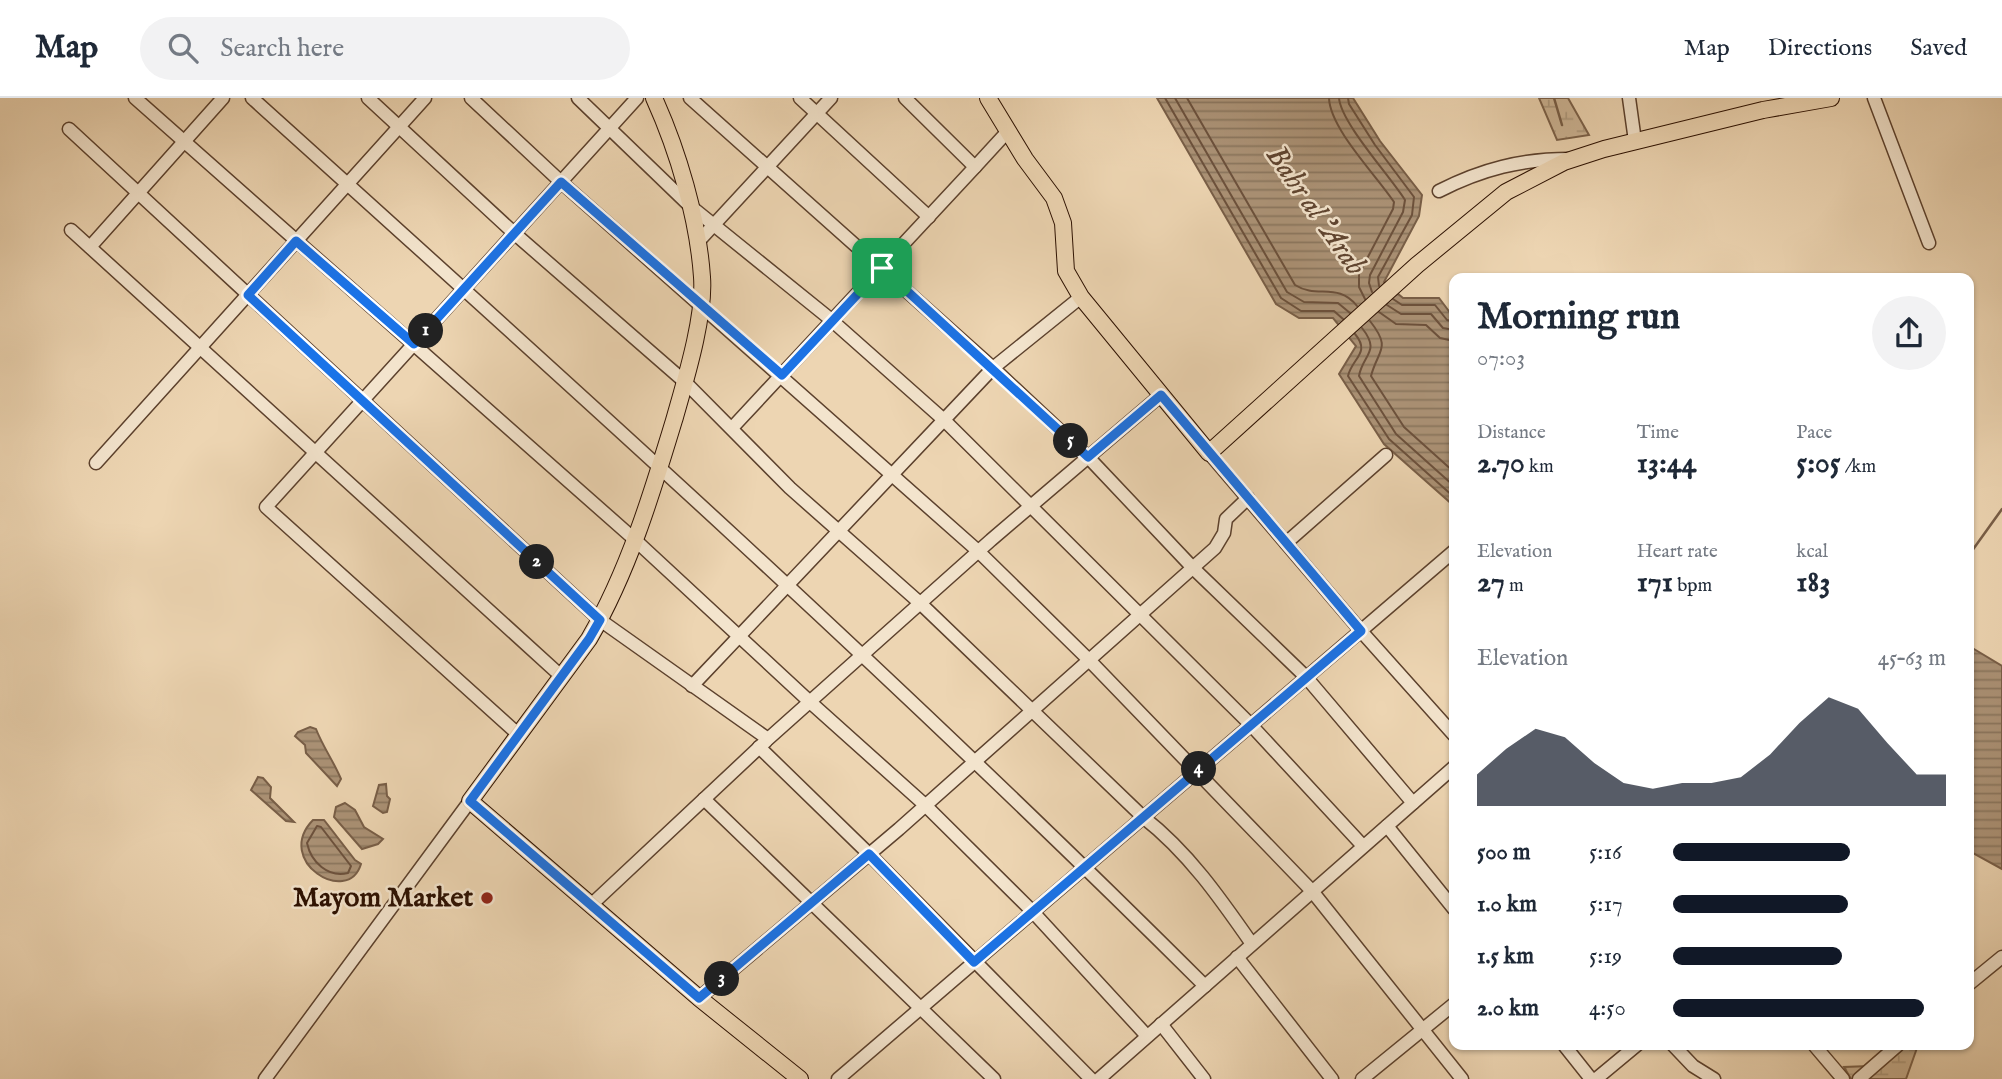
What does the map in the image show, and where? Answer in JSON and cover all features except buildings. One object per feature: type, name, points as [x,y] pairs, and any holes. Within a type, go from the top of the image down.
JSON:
[{"type":"main road","points":[[654,98],[670,135],[689,205],[703,278],[701,303],[685,382],[660,466],[634,539],[600,620],[470,801],[699,998],[800,1079]]},
{"type":"main road","points":[[986,98],[1054,198],[1062,217],[1066,271],[1081,297],[1209,453],[1471,218],[1506,191],[1574,159],[1635,141],[1763,110],[1831,98]]},
{"type":"street","points":[[135,98],[634,539],[925,805],[1033,912],[1147,1036]]},
{"type":"street","points":[[90,247],[223,98]]},
{"type":"street","points":[[252,98],[864,654],[973,762],[1086,867],[1205,986]]},
{"type":"street","points":[[368,98],[514,233],[685,382],[790,488],[920,603],[1143,817],[1161,831],[1214,889],[1252,944]]},
{"type":"street","points":[[96,463],[425,98]]},
{"type":"street","points":[[471,98],[561,182],[701,303],[978,551],[1089,660],[1312,891],[1461,1079]]},
{"type":"street","points":[[578,98],[689,205],[833,321],[944,420],[1251,725],[1363,846]]},
{"type":"street","points":[[519,734],[266,507],[637,98]]},
{"type":"street","points":[[690,98],[993,368],[1088,457],[1193,568],[1306,677],[1413,803]]},
{"type":"street","points":[[800,98],[929,218]]},
{"type":"street","points":[[697,243],[831,98]]},
{"type":"street","points":[[905,98],[975,167]]},
{"type":"street","points":[[1629,98],[1635,141]]},
{"type":"street","points":[[1874,98],[1929,243]]},
{"type":"street","points":[[69,129],[600,620],[692,686],[764,743],[974,962],[1091,1079]]},
{"type":"street","points":[[732,428],[1008,131]]},
{"type":"street","points":[[1439,191],[1481,172],[1508,165],[1535,159],[1574,159]]},
{"type":"street","points":[[71,230],[561,676]]},
{"type":"street","points":[[692,686],[993,368],[1081,297]]},
{"type":"street","points":[[591,905],[764,743],[978,551],[1161,395]]},
{"type":"street","points":[[1209,453],[1449,729]]},
{"type":"street","points":[[1286,543],[1386,455]]},
{"type":"street","points":[[699,998],[869,854],[1215,548],[1224,533],[1226,519],[1248,498]]},
{"type":"street","points":[[838,1079],[1449,555]]},
{"type":"street","points":[[1099,1079],[1449,771]]},
{"type":"street","points":[[704,799],[993,1079]]},
{"type":"street","points":[[265,1079],[470,801]]},
{"type":"street","points":[[1387,826],[1449,903]]},
{"type":"street","points":[[1237,957],[1332,1079]]},
{"type":"street","points":[[1974,981],[2000,963]]},
{"type":"street","points":[[1362,1079],[1449,1008]]},
{"type":"street","points":[[1161,1024],[1204,1079]]},
{"type":"street","points":[[1568,1050],[1594,1079],[1631,1050]]},
{"type":"street","points":[[1678,1050],[1693,1066],[1714,1079]]},
{"type":"street","points":[[1818,1050],[1843,1079]]},
{"type":"street","points":[[1859,1079],[1892,1050]]},
{"type":"green space","points":[[1539,98],[1568,98],[1589,135],[1557,140]]},
{"type":"green space","points":[[1885,1050],[1916,1050],[1906,1079],[1851,1079],[1844,1067],[1870,1066]]},
{"type":"water","name":"Bahr al 'Arab","points":[[1157,98],[1353,98],[1380,141],[1422,195],[1419,216],[1384,282],[1403,298],[1439,298],[1449,311],[1449,502],[1384,444],[1339,374],[1356,346],[1333,318],[1299,318],[1276,304]]},
{"type":"water","points":[[1974,649],[2002,666],[2002,869],[1974,854]]},
{"type":"water","points":[[310,727],[316,729],[341,779],[337,786],[306,753],[305,745],[295,736]]},
{"type":"water","points":[[258,777],[263,778],[271,787],[270,798],[294,822],[286,821],[251,790]]},
{"type":"water","points":[[386,784],[387,796],[390,799],[387,812],[383,813],[373,806],[379,785]]},
{"type":"water","points":[[345,803],[355,810],[364,827],[383,839],[378,844],[362,849],[334,817],[336,807]]},
{"type":"water","points":[[313,820],[324,820],[361,864],[354,876],[342,881],[330,880],[317,874],[307,863],[302,850],[303,835]]},
{"type":"waterway","points":[[1554,98],[1562,125]]},
{"type":"waterway","points":[[1974,548],[2002,509]]},
{"type":"place","name":"Mayom Market","points":[[487,898]]},
{"type":"route","points":[[561,182],[782,375],[882,268],[1088,457],[1161,395],[1361,631],[974,962],[869,854],[699,998],[470,801],[589,639],[600,620],[248,295],[296,241],[414,344],[561,182]]}]
